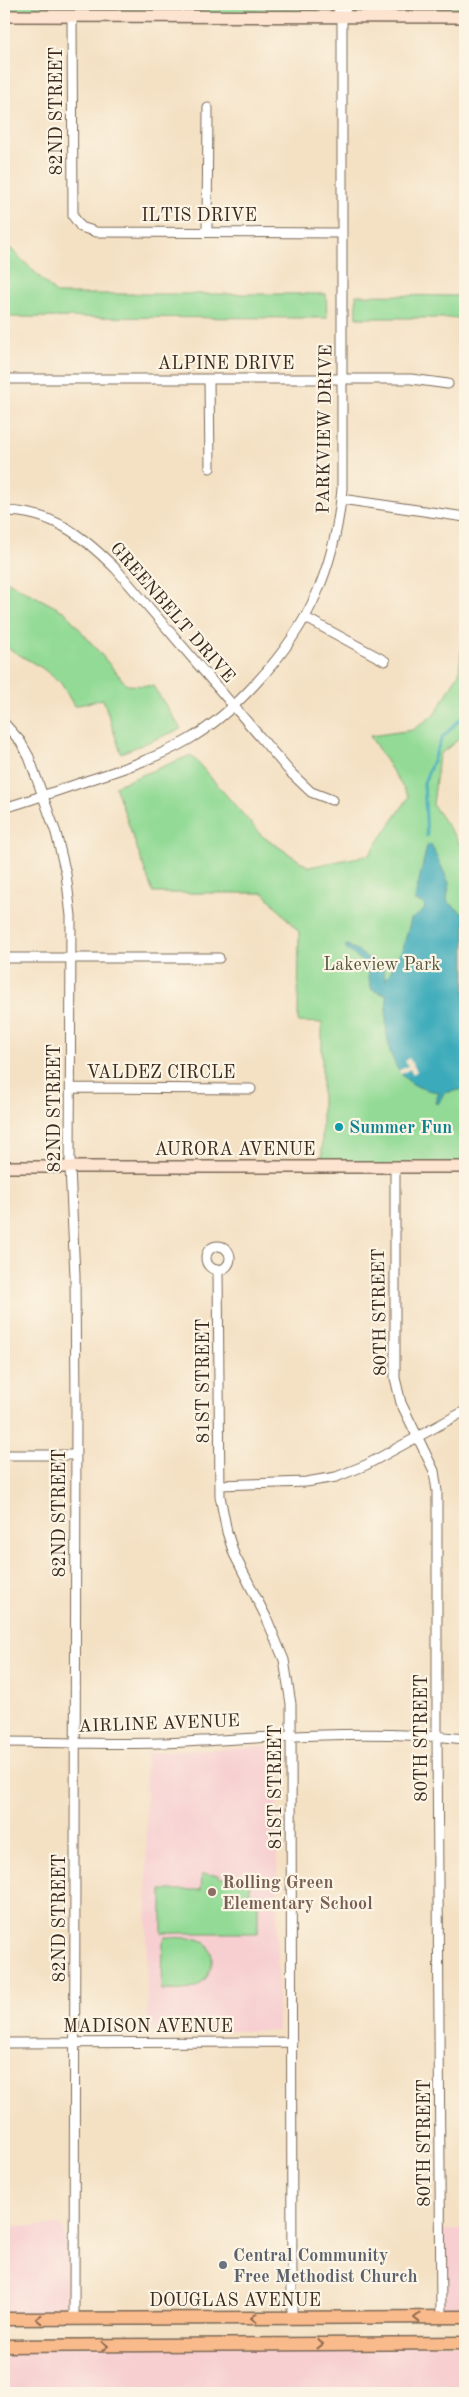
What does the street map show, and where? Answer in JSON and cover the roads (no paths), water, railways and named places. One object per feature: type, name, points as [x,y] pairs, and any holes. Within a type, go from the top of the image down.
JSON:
[{"type":"main road","points":[[4,16],[465,18]]},
{"type":"main road","name":"AURORA AVENUE","points":[[4,1167],[465,1167]]},
{"type":"main road","name":"DOUGLAS AVENUE","points":[[4,2319],[465,2318]]},
{"type":"main road","points":[[4,2346],[465,2343]]},
{"type":"street","name":"PARKVIEW DRIVE","points":[[336,4],[342,17]]},
{"type":"street","name":"PARKVIEW DRIVE","points":[[4,808],[158,755],[196,735],[217,721],[280,658],[306,618],[324,579],[333,550],[341,499],[342,17],[348,4]]},
{"type":"street","name":"82ND STREET","points":[[72,16],[72,206]]},
{"type":"street","points":[[207,231],[208,108]]},
{"type":"street","name":"ILTIS DRIVE","points":[[72,206],[72,216],[76,223],[86,230],[342,233]]},
{"type":"street","name":"ALPINE DRIVE","points":[[4,379],[411,379],[448,384]]},
{"type":"street","points":[[209,379],[210,468]]},
{"type":"street","points":[[341,499],[465,517]]},
{"type":"street","name":"GREENBELT DRIVE","points":[[4,511],[35,514],[52,520],[78,534],[95,548],[116,568],[291,773],[312,792],[332,800]]},
{"type":"street","points":[[306,618],[385,661]]},
{"type":"street","name":"82ND STREET","points":[[4,723],[20,741],[29,757],[56,833],[66,874],[71,916],[70,1167],[75,1276],[76,1455],[74,2319]]},
{"type":"street","points":[[4,958],[219,958]]},
{"type":"street","name":"VALDEZ CIRCLE","points":[[71,1088],[251,1089]]},
{"type":"street","name":"80TH STREET","points":[[395,1167],[395,1378],[401,1403],[434,1471],[437,1491],[441,2318]]},
{"type":"street","name":"81ST STREET","points":[[218,1270],[220,1485],[227,1532],[234,1554],[269,1624],[284,1660],[291,1704],[292,2318]]},
{"type":"street","points":[[220,1485],[306,1482],[336,1477],[366,1465],[465,1411]]},
{"type":"street","points":[[4,1455],[76,1455]]},
{"type":"street","name":"AIRLINE AVENUE","points":[[4,1742],[201,1741],[292,1735],[437,1736],[465,1739]]},
{"type":"street","name":"MADISON AVENUE","points":[[4,2043],[292,2042]]},
{"type":"water","points":[[431,844],[449,883],[447,901],[465,915],[465,1089],[444,1093],[438,1104],[435,1103],[439,1092],[421,1088],[408,1081],[398,1070],[388,1043],[386,1027],[387,995],[372,990],[363,962],[345,946],[348,945],[383,968],[386,980],[403,948],[411,919],[425,908],[423,903],[415,901],[415,898],[427,846]]},
{"type":"waterway","points":[[427,836],[424,783],[442,738],[465,714]]},
{"type":"place","name":"Summer Fun","points":[[339,1127]]},
{"type":"place","name":"Rolling Green Elementary School","points":[[212,1892]]},
{"type":"place","name":"Central Community Free Methodist Church","points":[[223,2265]]},
{"type":"park label","name":"Lakeview Park","points":[[382,964]]}]
